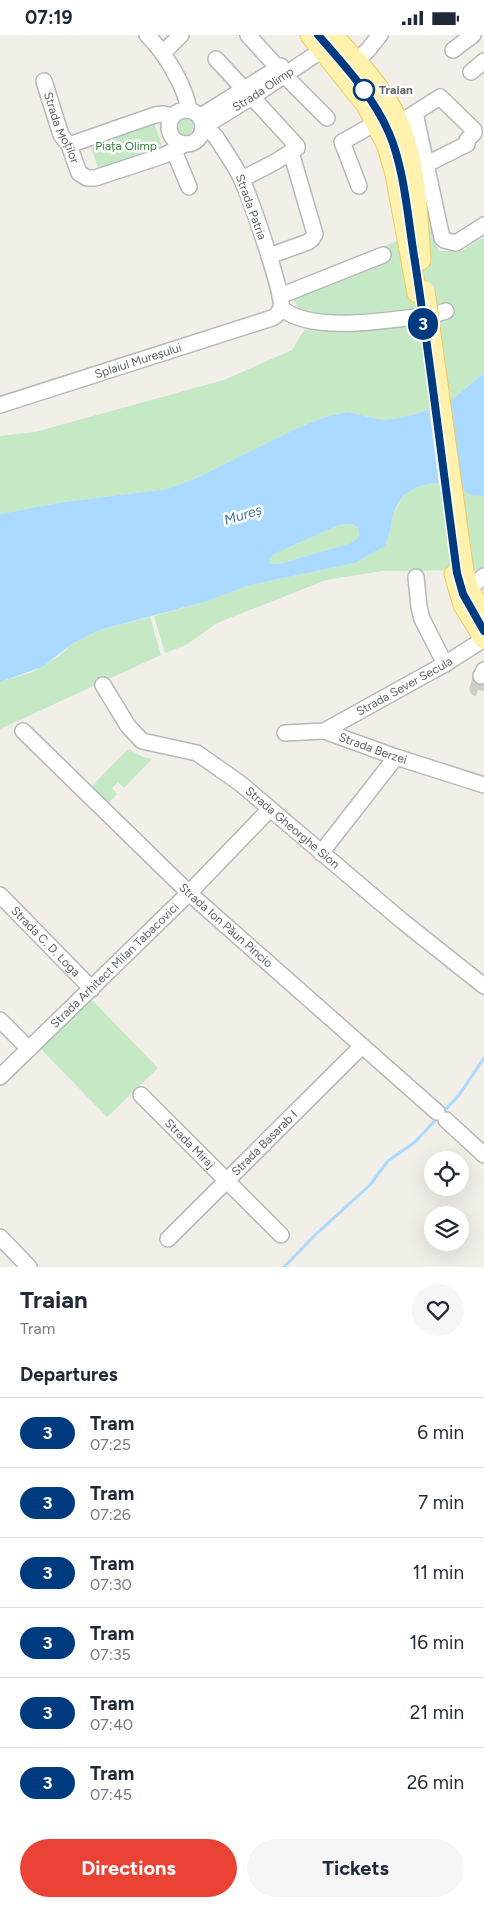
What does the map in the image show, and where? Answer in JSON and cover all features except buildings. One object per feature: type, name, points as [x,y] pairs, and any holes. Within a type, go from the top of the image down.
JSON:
[{"type":"main road","points":[[323,40],[356,61],[386,97],[407,118],[406,142],[412,173],[421,292],[463,578],[463,605],[484,639]]},
{"type":"main road","points":[[323,40],[361,98],[387,146],[421,292]]},
{"type":"main road","points":[[463,578],[484,615]]},
{"type":"street","points":[[147,35],[163,53],[199,121],[197,140],[179,148]]},
{"type":"street","points":[[163,53],[181,35]]},
{"type":"street","points":[[248,35],[281,72],[328,118]]},
{"type":"street","points":[[356,61],[368,51],[380,35]]},
{"type":"street","points":[[453,50],[473,35]]},
{"type":"street","name":"Strada Olimp","points":[[199,121],[281,72],[323,40]]},
{"type":"street","points":[[216,59],[297,146],[275,162],[242,179]]},
{"type":"street","points":[[471,72],[484,61]]},
{"type":"street","name":"Strada Moților","points":[[44,81],[61,135],[69,145],[78,173],[87,178],[95,179],[179,148]]},
{"type":"street","points":[[426,164],[467,144],[467,140],[474,133],[474,130],[440,97],[407,118],[426,164],[442,238],[456,243],[484,225]]},
{"type":"street","points":[[189,187],[177,142],[169,132],[169,123],[173,116],[180,111],[199,121]]},
{"type":"street","points":[[69,145],[155,115],[173,116]]},
{"type":"street","name":"Strada Patria","points":[[199,121],[216,137],[242,179],[269,256],[279,307]]},
{"type":"street","points":[[359,186],[342,142],[376,123]]},
{"type":"street","points":[[269,256],[308,242],[315,234],[293,159]]},
{"type":"street","points":[[383,255],[279,307],[288,314],[318,322],[352,323],[436,314],[446,311]]},
{"type":"street","name":"Splaiul Mureșului","points":[[0,405],[279,307]]},
{"type":"street","points":[[416,577],[422,619],[445,664]]},
{"type":"street","points":[[463,578],[484,577]]},
{"type":"street","name":"Strada Sever Secula","points":[[324,731],[445,664],[484,639]]},
{"type":"street","name":"Strada Gheorghe Sion","points":[[103,685],[128,726],[142,741],[197,753],[241,784],[401,920],[484,985]]},
{"type":"street","name":"Strada Ion Păun Pincio","points":[[23,731],[189,893],[484,1155]]},
{"type":"street","name":"Strada Berzei","points":[[285,733],[324,731],[396,757],[484,785]]},
{"type":"street","points":[[321,853],[396,757]]},
{"type":"street","name":"Strada Arhitect Milan Tabacovici","points":[[0,1077],[189,893],[270,809]]},
{"type":"street","name":"Strada C. D. Loga","points":[[0,895],[92,989]]},
{"type":"street","points":[[0,1020],[29,1049]]},
{"type":"street","name":"Strada Basarab I","points":[[168,1239],[361,1047]]},
{"type":"street","name":"Strada Miraj","points":[[142,1095],[280,1235]]},
{"type":"street","points":[[0,1237],[29,1267]]},
{"type":"green space","points":[[186,117],[193,120],[196,127],[193,134],[186,137],[179,134],[176,127],[179,120]]},
{"type":"green space","name":"Piața Olimp","points":[[153,120],[164,151],[100,173],[89,142]]},
{"type":"green space","points":[[433,226],[436,245],[439,251],[462,251],[484,237],[484,373],[447,404],[408,416],[383,420],[347,412],[325,417],[300,427],[194,479],[167,489],[64,502],[0,514],[0,436],[35,432],[224,380],[292,350],[306,327],[288,286]]},
{"type":"green space","points":[[433,483],[453,483],[484,496],[484,570],[382,571],[326,580],[217,623],[186,645],[165,653],[154,616],[208,601],[250,585],[355,563],[385,546],[393,514],[404,495],[417,487]]},
{"type":"green space","points":[[353,524],[358,528],[359,537],[351,543],[282,563],[270,564],[269,559],[274,554],[339,525]]},
{"type":"green space","points":[[150,617],[161,655],[0,729],[0,682],[32,672],[59,656],[72,644],[99,630]]},
{"type":"green space","points":[[128,749],[143,757],[152,759],[124,788],[118,782],[112,788],[117,794],[106,806],[89,789]]},
{"type":"green space","points":[[91,999],[158,1068],[107,1117],[40,1048]]},
{"type":"water","name":"Mureș","points":[[484,373],[484,496],[471,495],[453,483],[433,483],[417,487],[404,495],[399,502],[393,514],[385,546],[355,563],[250,585],[208,601],[99,630],[72,644],[42,667],[0,682],[0,514],[64,502],[167,489],[194,479],[300,427],[325,417],[347,412],[383,420],[408,416],[447,404]],"holes":[[[353,524],[358,528],[359,537],[351,543],[282,563],[270,564],[269,559],[274,554],[339,525]]]},
{"type":"pier","points":[[443,402],[453,486],[439,486],[429,407]]},
{"type":"waterway","points":[[284,1267],[316,1234],[370,1185],[388,1161],[415,1142],[459,1095],[484,1058]]},
{"type":"tunnel","points":[[481,676],[477,689],[484,692]]},
{"type":"tram line","points":[[318,35],[349,70],[377,108],[390,136],[400,168],[432,381],[457,573],[463,594],[484,631]]},
{"type":"tram line","name":"3","points":[[318,35],[364,90],[377,109],[390,135],[400,168],[419,292],[457,573],[463,594],[484,631]]},
{"type":"place","name":"Traian","points":[[364,90]]}]
